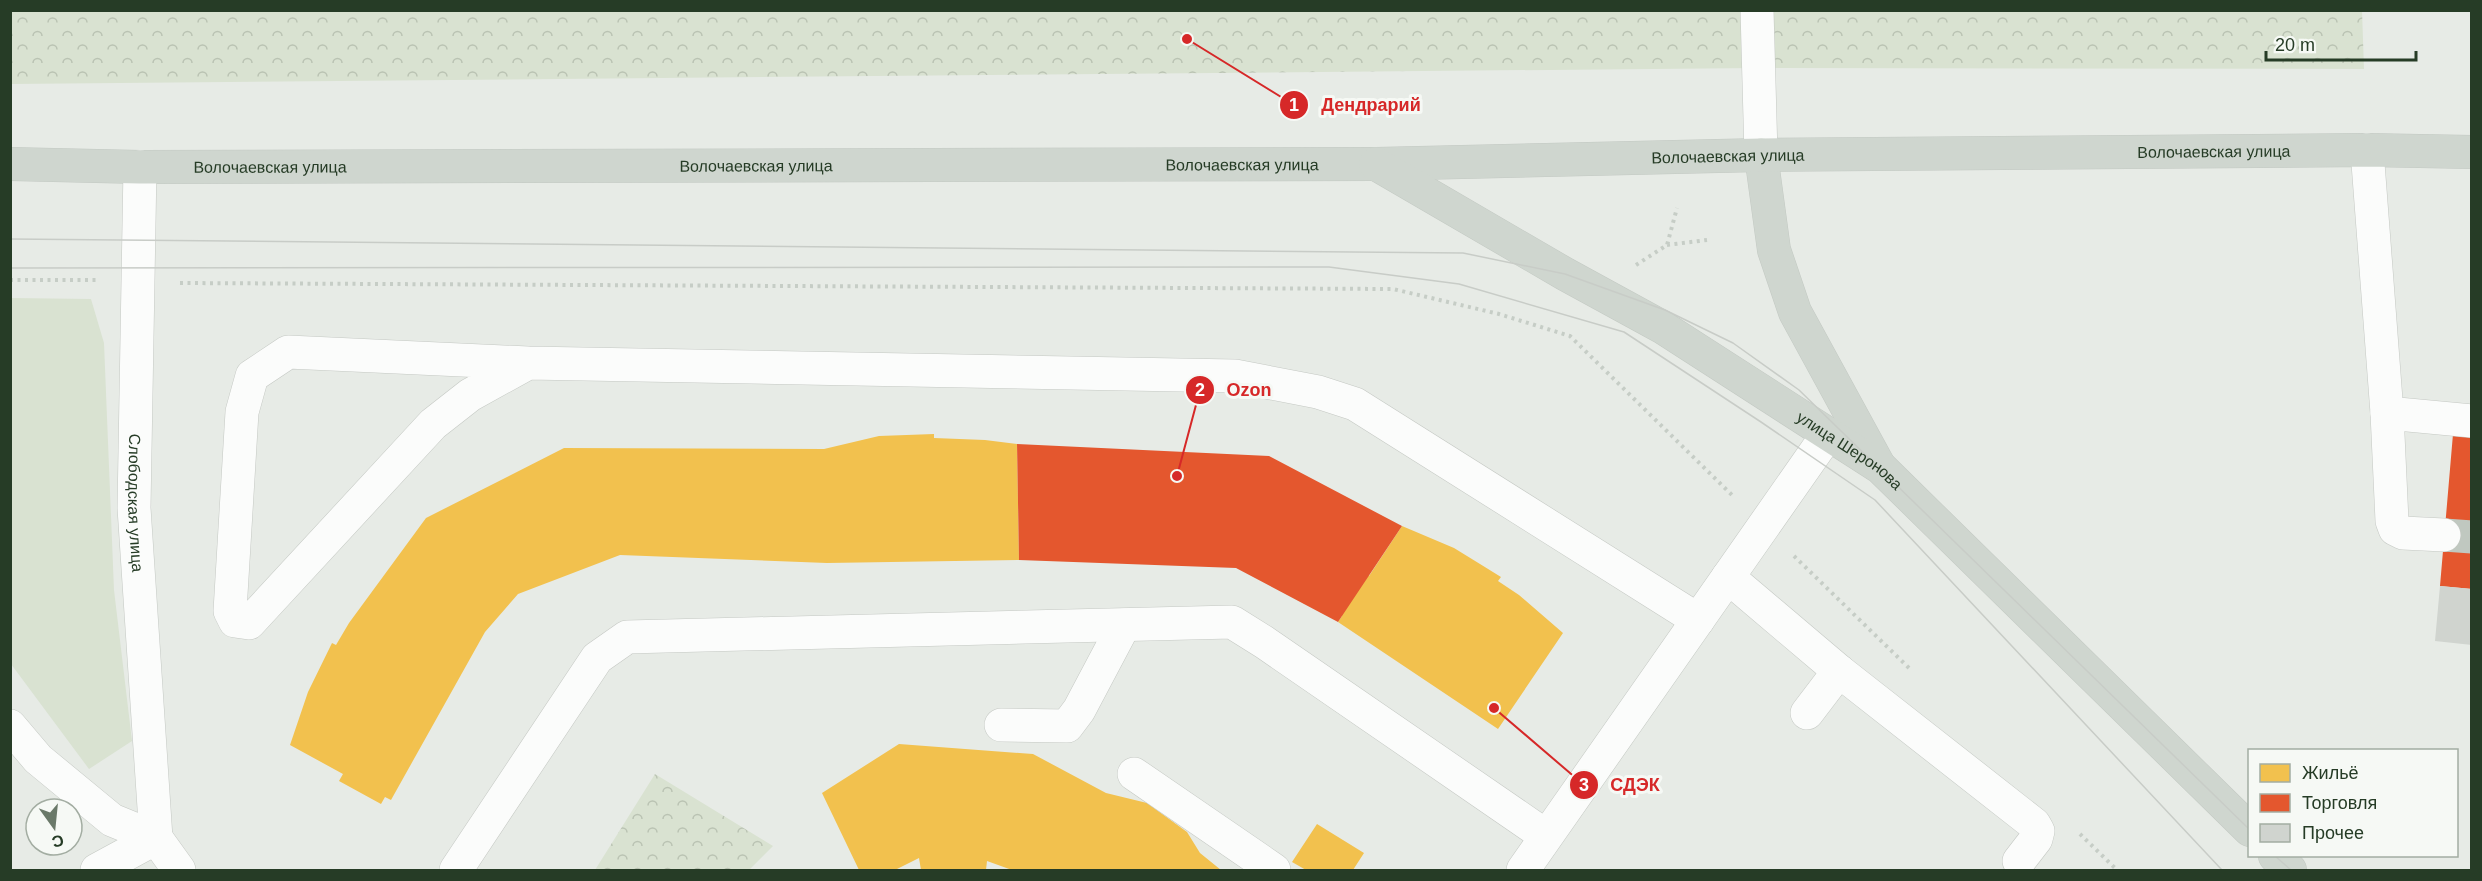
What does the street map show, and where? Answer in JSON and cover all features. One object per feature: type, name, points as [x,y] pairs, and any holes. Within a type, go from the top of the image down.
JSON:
[{"type":"main road","name":"Волочаевская улица","points":[[10,165],[140,167],[1376,164],[1761,155],[2367,150],[2472,152]]},
{"type":"main road","points":[[1761,155],[1773,250],[1795,312],[1881,468]]},
{"type":"main road","name":"улица Шеронова","points":[[1376,164],[1565,274],[1662,327],[1881,468],[2248,828]]},
{"type":"main road","points":[[2277,857],[2290,870]]},
{"type":"street","points":[[1757,10],[1761,155]]},
{"type":"street","points":[[2367,150],[2387,413],[2392,521],[2395,529],[2403,532],[2444,535]]},
{"type":"street","name":"Слободская улица","points":[[140,167],[134,508],[156,838]]},
{"type":"street","points":[[528,363],[470,395],[433,424],[249,624],[235,621],[230,611],[242,412],[252,376],[288,352],[528,363],[1235,376],[1318,392],[1355,404],[1698,620]]},
{"type":"street","points":[[2387,413],[2472,421]]},
{"type":"street","points":[[1523,870],[1828,434]]},
{"type":"street","points":[[1728,577],[1839,671],[2034,824],[2038,831],[2036,839],[2019,861]]},
{"type":"street","points":[[456,870],[597,658],[627,637],[1232,622],[1546,836]]},
{"type":"street","points":[[1001,725],[1067,726],[1079,710],[1124,625]]},
{"type":"street","points":[[1807,713],[1839,671]]},
{"type":"street","points":[[10,726],[38,759],[112,820],[156,838],[179,870]]},
{"type":"street","points":[[1134,774],[1274,870]]},
{"type":"street","points":[[97,870],[156,838]]},
{"type":"path","points":[[1667,245],[1677,208]]},
{"type":"path","points":[[1635,265],[1667,245],[1707,240]]},
{"type":"path","points":[[10,280],[106,280]]},
{"type":"green space","points":[[2362,10],[2364,69],[1758,68],[11,84],[10,11]]},
{"type":"green space","points":[[11,298],[91,299],[104,343],[114,590],[132,741],[89,769],[11,664]]},
{"type":"green space","points":[[655,774],[773,846],[749,870],[595,870]]},
{"type":"building: Жильё","points":[[934,434],[934,438],[1017,444],[1019,560],[827,563],[620,555],[518,594],[485,632],[391,800],[385,797],[381,804],[339,781],[343,774],[290,745],[308,692],[332,643],[336,645],[349,623],[426,518],[564,448],[824,449],[879,436]]},
{"type":"building: Жильё","points":[[1402,526],[1454,548],[1501,577],[1498,581],[1519,595],[1563,633],[1498,729],[1338,622],[1342,616],[1335,612],[1362,571],[1369,576]]},
{"type":"building: Жильё","points":[[899,744],[1033,754],[1106,793],[1147,803],[1187,832],[1200,853],[1221,870],[1012,870],[987,861],[986,870],[921,870],[919,858],[895,870],[859,870],[822,793]]},
{"type":"building: Жильё","points":[[1317,824],[1364,853],[1353,870],[1306,870],[1292,862]]},
{"type":"building: Торговля","points":[[2453,434],[2472,436],[2472,589],[2440,586]]},
{"type":"building: Торговля","points":[[1017,444],[1269,456],[1402,526],[1338,622],[1236,568],[1019,560]]},
{"type":"building: Прочее","points":[[2440,586],[2472,589],[2472,645],[2435,641]]},
{"type":"tunnel","points":[[2444,535],[2472,537]]},
{"type":"tram line","points":[[10,239],[1463,253],[1565,274],[1665,310],[1733,343],[1799,390],[2248,828]]},
{"type":"tram line","points":[[10,268],[1329,267],[1459,284],[1624,332],[1875,500],[2222,870]]},
{"type":"tram line","points":[[2276,857],[2291,870]]},
{"type":"place","name":"Дендрарий","points":[[1187,39]]},
{"type":"place","name":"Ozon","points":[[1177,476]]},
{"type":"place","name":"СДЭК","points":[[1494,708]]}]
